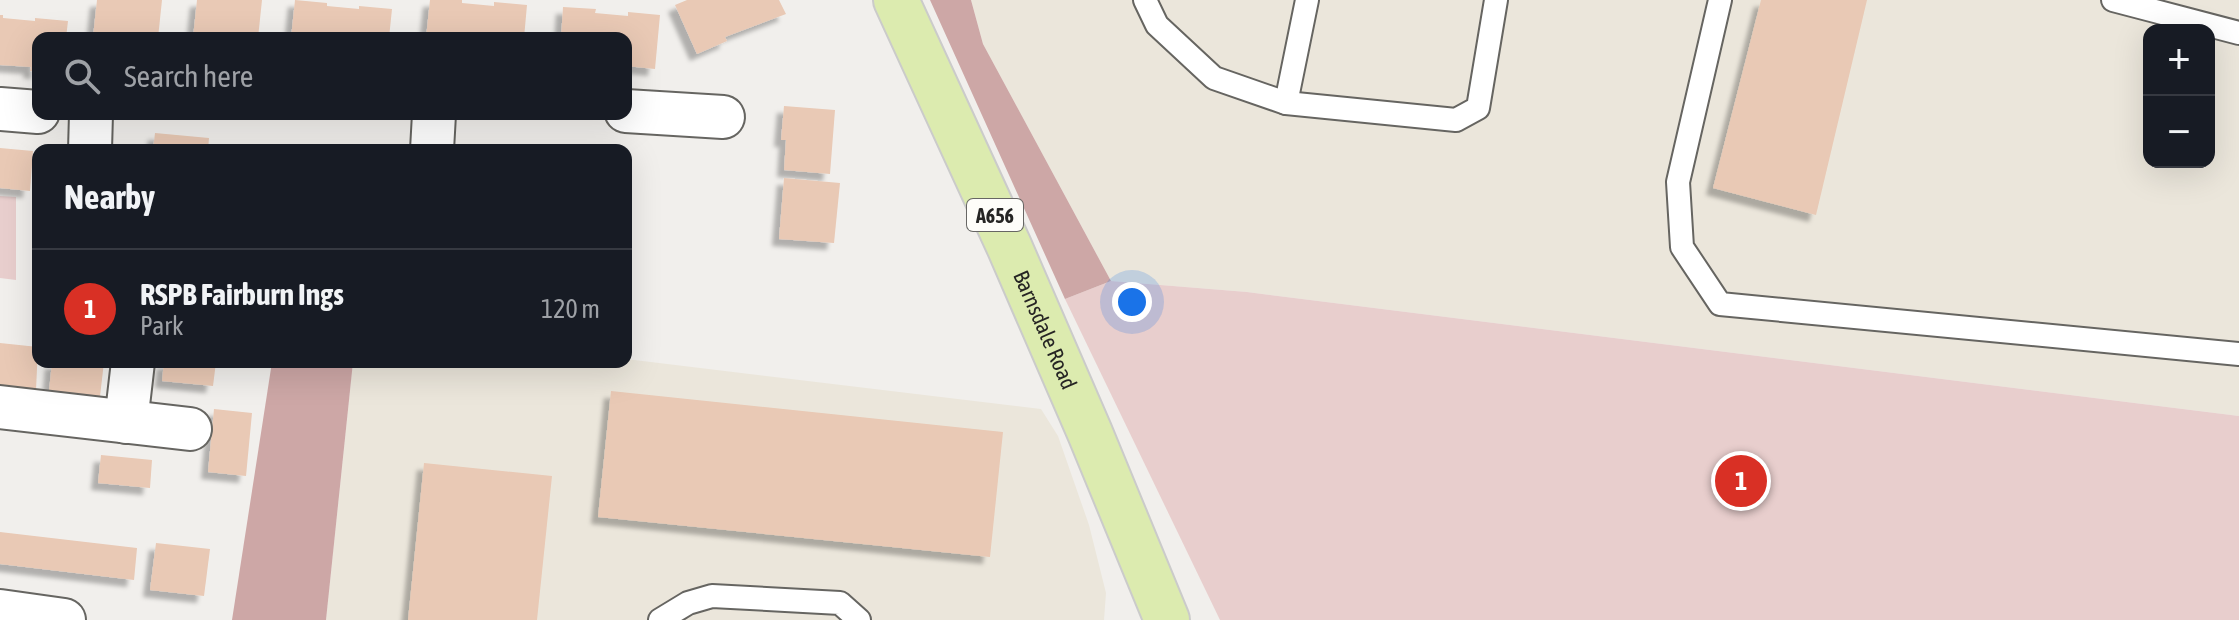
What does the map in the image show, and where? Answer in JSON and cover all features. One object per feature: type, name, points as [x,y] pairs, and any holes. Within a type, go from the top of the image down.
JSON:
[{"type":"main road","name":"Barnsdale Road","points":[[896,0],[1009,246],[1167,620]]},
{"type":"street","points":[[0,109],[32,112]]},
{"type":"street","points":[[632,111],[723,117]]},
{"type":"street","points":[[90,144],[91,120]]},
{"type":"street","points":[[432,144],[434,120]]},
{"type":"street","points":[[126,422],[132,368]]},
{"type":"street","points":[[0,407],[190,429]]},
{"type":"street","points":[[0,611],[64,620]]},
{"type":"lane","points":[[1145,0],[1157,25],[1214,78],[1286,103],[1456,120],[1478,108],[1496,0]]},
{"type":"lane","points":[[1286,103],[1307,0]]},
{"type":"lane","points":[[1720,0],[1678,182],[1682,247],[1720,304],[2239,354]]},
{"type":"lane","points":[[2113,0],[2239,33]]},
{"type":"lane","points":[[660,620],[688,603],[712,596],[840,603],[859,620]]},
{"type":"shaded area","points":[[930,0],[971,0],[983,44],[1111,281],[1065,299]]},
{"type":"shaded area","points":[[971,0],[2239,0],[2239,416],[1247,292],[1111,281],[983,44]]},
{"type":"shaded area","points":[[0,196],[16,197],[16,280],[0,278]]},
{"type":"shaded area","points":[[1111,281],[1247,292],[2239,416],[2239,620],[1220,620],[1065,299]]},
{"type":"shaded area","points":[[632,360],[1041,409],[1058,436],[1089,525],[1106,593],[1104,620],[326,620],[352,368],[632,368]]},
{"type":"shaded area","points":[[271,368],[352,368],[326,620],[232,620]]},
{"type":"building","points":[[97,0],[162,0],[159,32],[94,32]]},
{"type":"building","points":[[197,0],[262,0],[259,32],[194,32]]},
{"type":"building","points":[[295,0],[359,9],[359,6],[392,9],[390,32],[292,32]]},
{"type":"building","points":[[430,0],[462,0],[462,3],[494,6],[494,2],[527,5],[525,32],[427,32]]},
{"type":"building","points":[[687,0],[779,0],[786,14],[725,37],[727,41],[697,54],[675,5]]},
{"type":"building","points":[[1761,0],[1867,0],[1816,215],[1713,188]]},
{"type":"building","points":[[563,7],[596,9],[595,13],[628,16],[628,12],[660,15],[655,69],[632,67],[632,32],[561,32]]},
{"type":"building","points":[[0,15],[3,18],[35,21],[35,18],[68,21],[67,32],[32,32],[32,71],[31,67],[0,65]]},
{"type":"building","points":[[784,106],[835,110],[830,174],[784,170],[786,140],[781,140]]},
{"type":"building","points":[[155,133],[209,138],[208,144],[154,144]]},
{"type":"building","points":[[0,148],[32,151],[30,191],[0,188]]},
{"type":"building","points":[[784,178],[840,183],[834,243],[779,239]]},
{"type":"building","points":[[0,343],[32,346],[32,368],[37,368],[36,390],[0,386]]},
{"type":"building","points":[[51,368],[103,368],[99,405],[48,401]]},
{"type":"building","points":[[163,368],[215,368],[213,386],[162,381]]},
{"type":"building","points":[[611,391],[1003,432],[990,557],[598,517]]},
{"type":"building","points":[[214,409],[252,413],[246,476],[208,472]]},
{"type":"building","points":[[101,455],[152,460],[150,488],[98,483]]},
{"type":"building","points":[[424,463],[552,476],[537,620],[408,620]]},
{"type":"building","points":[[0,532],[137,548],[134,580],[0,564]]},
{"type":"building","points":[[156,543],[210,549],[204,596],[150,590]]},
{"type":"place","name":"RSPB Fairburn Ings","points":[[1741,481]]}]
